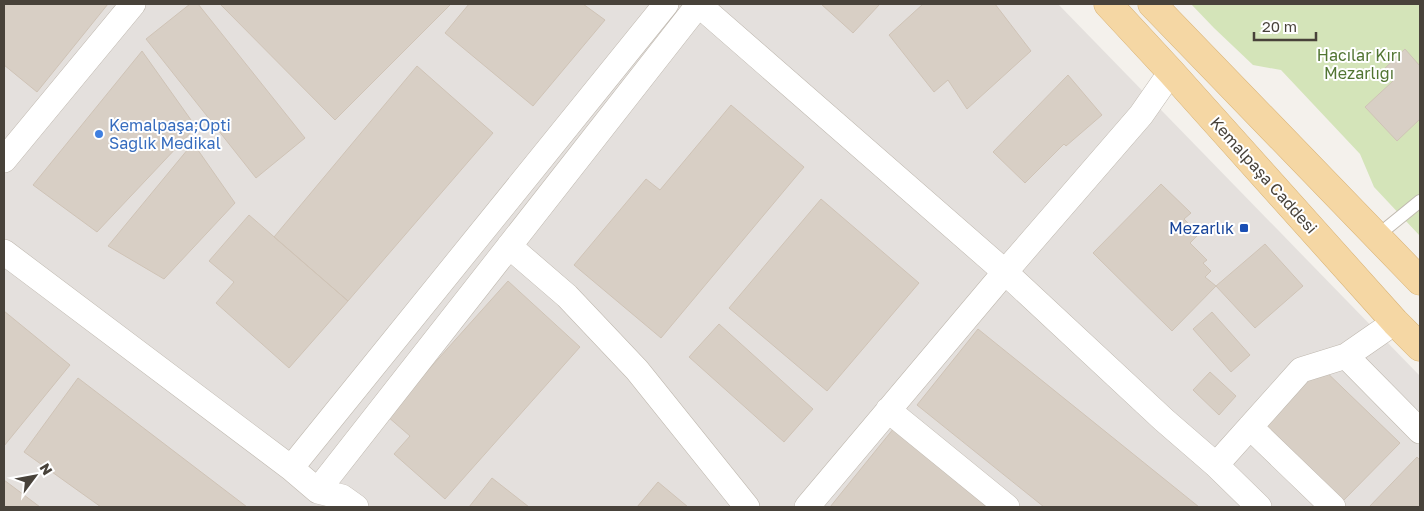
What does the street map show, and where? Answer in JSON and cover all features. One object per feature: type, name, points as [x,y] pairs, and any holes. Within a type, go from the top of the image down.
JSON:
[{"type":"main road","name":"Kemalpaşa Caddesi","points":[[1108,4],[1396,322],[1420,346]]},
{"type":"main road","points":[[1152,4],[1420,281]]},
{"type":"street","points":[[4,160],[133,4]]},
{"type":"street","points":[[291,468],[666,4]]},
{"type":"street","points":[[320,496],[509,246],[698,4],[1005,272],[1164,420],[1216,465],[1259,507]]},
{"type":"street","points":[[807,507],[1005,272],[1141,115],[1171,72]]},
{"type":"street","points":[[509,246],[567,296],[637,370],[747,507]]},
{"type":"street","points":[[4,252],[291,468],[320,496],[342,497],[356,507]]},
{"type":"street","points":[[1216,465],[1301,370],[1346,356],[1396,322]]},
{"type":"street","points":[[1346,356],[1411,409],[1420,431]]},
{"type":"street","points":[[888,410],[1006,507]]},
{"type":"street","points":[[1250,427],[1333,507]]},
{"type":"lane","points":[[1377,236],[1420,201]]},
{"type":"shaded area","points":[[4,4],[1058,4],[1420,376],[1420,507],[4,507]]},
{"type":"green space","name":"Hacılar Kırı Mezarlığı","points":[[1191,4],[1420,4],[1420,236],[1374,187],[1360,154],[1281,70],[1253,65]]},
{"type":"building","points":[[4,4],[108,4],[37,92],[4,65]]},
{"type":"building","points":[[190,4],[198,4],[305,138],[256,178],[146,39]]},
{"type":"building","points":[[220,4],[451,4],[335,120]]},
{"type":"building","points":[[469,4],[583,4],[605,20],[533,106],[445,33]]},
{"type":"building","points":[[821,4],[880,4],[853,33]]},
{"type":"building","points":[[923,4],[995,4],[1031,51],[967,109],[948,80],[934,92],[889,35]]},
{"type":"building","points":[[1405,49],[1420,66],[1420,119],[1397,141],[1365,107],[1393,81],[1383,70]]},
{"type":"building","points":[[142,51],[196,127],[97,232],[33,185]]},
{"type":"building","points":[[417,66],[493,133],[348,301],[274,237]]},
{"type":"building","points":[[1068,75],[1102,115],[1066,146],[1064,144],[1025,183],[993,152]]},
{"type":"building","points":[[731,105],[804,167],[661,338],[574,265],[646,179],[660,190]]},
{"type":"building","points":[[193,143],[235,203],[164,279],[108,246]]},
{"type":"building","points":[[1161,184],[1191,213],[1184,219],[1199,234],[1190,243],[1207,260],[1203,263],[1211,271],[1205,277],[1216,286],[1172,331],[1093,253]]},
{"type":"building","points":[[821,199],[919,283],[827,391],[729,308]]},
{"type":"building","points":[[249,215],[348,301],[289,368],[216,303],[234,282],[209,261]]},
{"type":"building","points":[[1265,244],[1303,286],[1255,328],[1216,286]]},
{"type":"building","points":[[508,281],[580,347],[445,499],[394,454],[410,436],[387,416]]},
{"type":"building","points":[[4,311],[70,365],[4,446]]},
{"type":"building","points":[[1212,312],[1250,355],[1231,372],[1193,329]]},
{"type":"building","points":[[719,324],[813,409],[784,442],[689,357]]},
{"type":"building","points":[[978,329],[1199,507],[1044,507],[917,405]]},
{"type":"building","points":[[1318,364],[1400,443],[1342,502],[1261,422]]},
{"type":"building","points":[[1210,372],[1236,396],[1219,415],[1193,390]]},
{"type":"building","points":[[78,378],[247,507],[101,507],[24,452]]},
{"type":"building","points":[[894,428],[990,507],[830,507]]},
{"type":"building","points":[[1417,457],[1420,460],[1420,507],[1369,507]]},
{"type":"building","points":[[492,478],[529,507],[469,507]]},
{"type":"building","points":[[4,480],[40,507],[4,507]]},
{"type":"building","points":[[658,482],[688,507],[637,507]]},
{"type":"place","name":"Kemalpaşa;Opti Sağlık Medikal","points":[[99,134]]},
{"type":"place","name":"Mezarlık","points":[[1244,228]]}]
